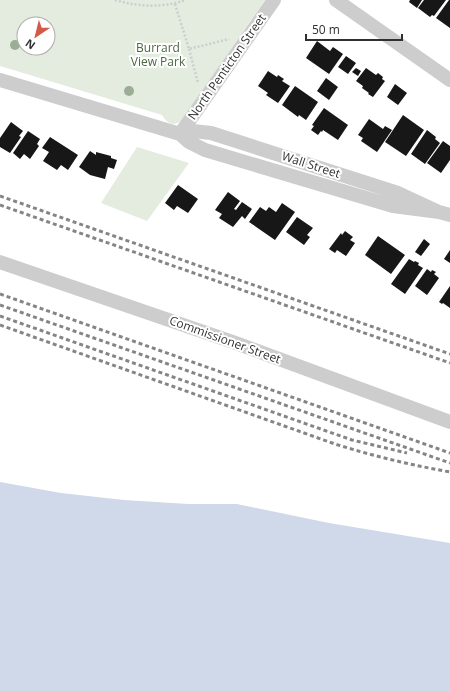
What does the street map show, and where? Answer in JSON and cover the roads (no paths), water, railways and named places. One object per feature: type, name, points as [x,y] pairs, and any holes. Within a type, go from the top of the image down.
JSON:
[{"type":"street","name":"North Penticton Street","points":[[180,134],[274,0]]},
{"type":"street","points":[[336,0],[450,80]]},
{"type":"street","name":"Wall Street","points":[[0,80],[180,134],[190,142],[213,152],[393,206],[444,214]]},
{"type":"street","name":"Commissioner Street","points":[[0,262],[232,342],[450,422]]},
{"type":"water","points":[[0,468],[105,486],[450,533],[450,691],[0,691]]},
{"type":"railway","points":[[0,196],[450,354]]},
{"type":"railway","points":[[0,205],[450,363]]},
{"type":"railway","points":[[0,294],[450,453]]},
{"type":"railway","points":[[0,305],[450,463]]},
{"type":"railway","points":[[0,316],[352,440],[407,453]]},
{"type":"railway","points":[[0,325],[335,444],[392,460],[450,472]]},
{"type":"park label","name":"Burrard View Park","points":[[158,55]]}]
